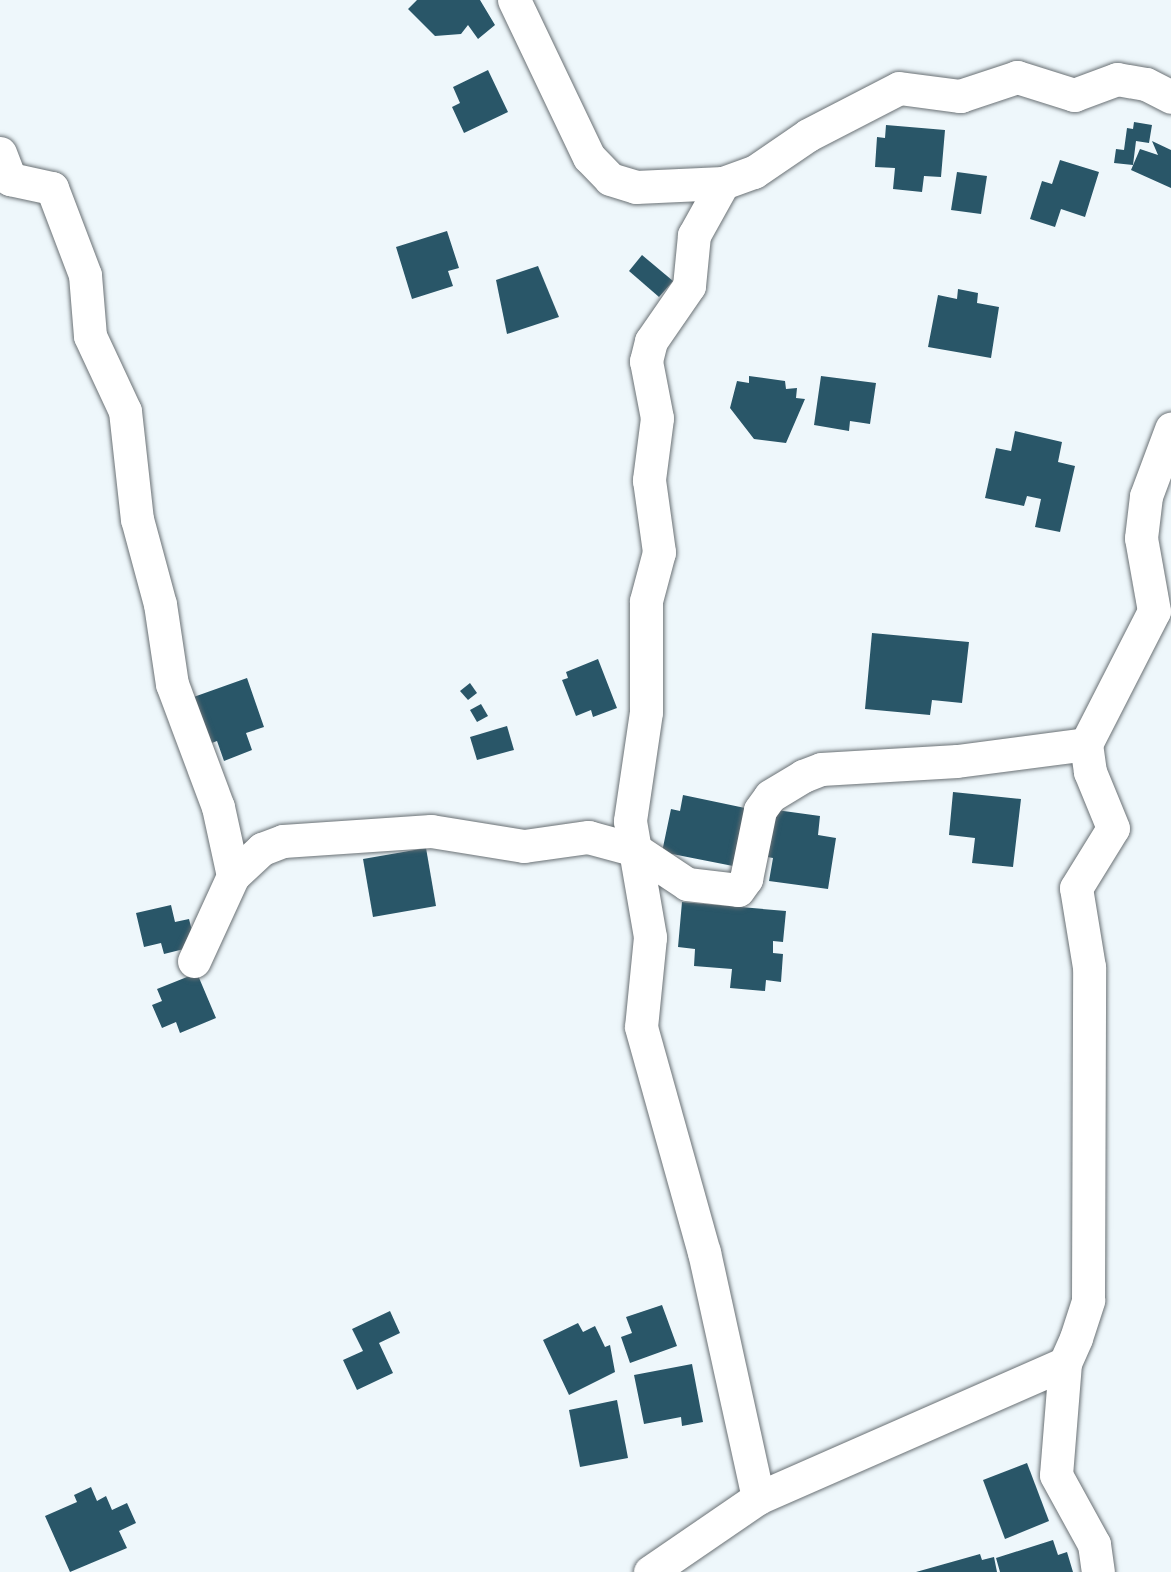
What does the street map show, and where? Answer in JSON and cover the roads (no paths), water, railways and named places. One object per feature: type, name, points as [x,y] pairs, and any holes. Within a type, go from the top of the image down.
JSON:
[{"type":"street","points":[[514,0],[598,169],[636,187],[723,183],[767,165],[808,135],[899,88],[960,96],[1017,77],[1074,96],[1117,79],[1146,84],[1171,97]]},
{"type":"street","points":[[0,153],[10,179],[52,188],[85,275],[90,336],[125,411],[137,519],[160,604],[172,684],[218,807],[233,876]]},
{"type":"street","points":[[723,183],[694,235],[689,286],[651,341],[646,361],[657,418],[649,480],[660,539],[646,601],[646,712],[630,821],[650,937],[641,1027],[704,1252],[758,1498]]},
{"type":"street","points":[[1098,1572],[1094,1544],[1056,1475],[1065,1363],[1088,1300],[1089,967],[1076,888],[1113,828],[1090,772],[1086,744],[1154,610],[1142,522],[1146,496],[1171,429]]},
{"type":"street","points":[[194,961],[233,876],[262,849],[303,837],[454,831],[524,846],[604,839],[636,850],[687,884],[738,890],[746,879],[760,810],[770,796],[802,776],[821,769],[957,762],[1086,744]]},
{"type":"street","points":[[650,1572],[758,1498],[1065,1363]]}]
